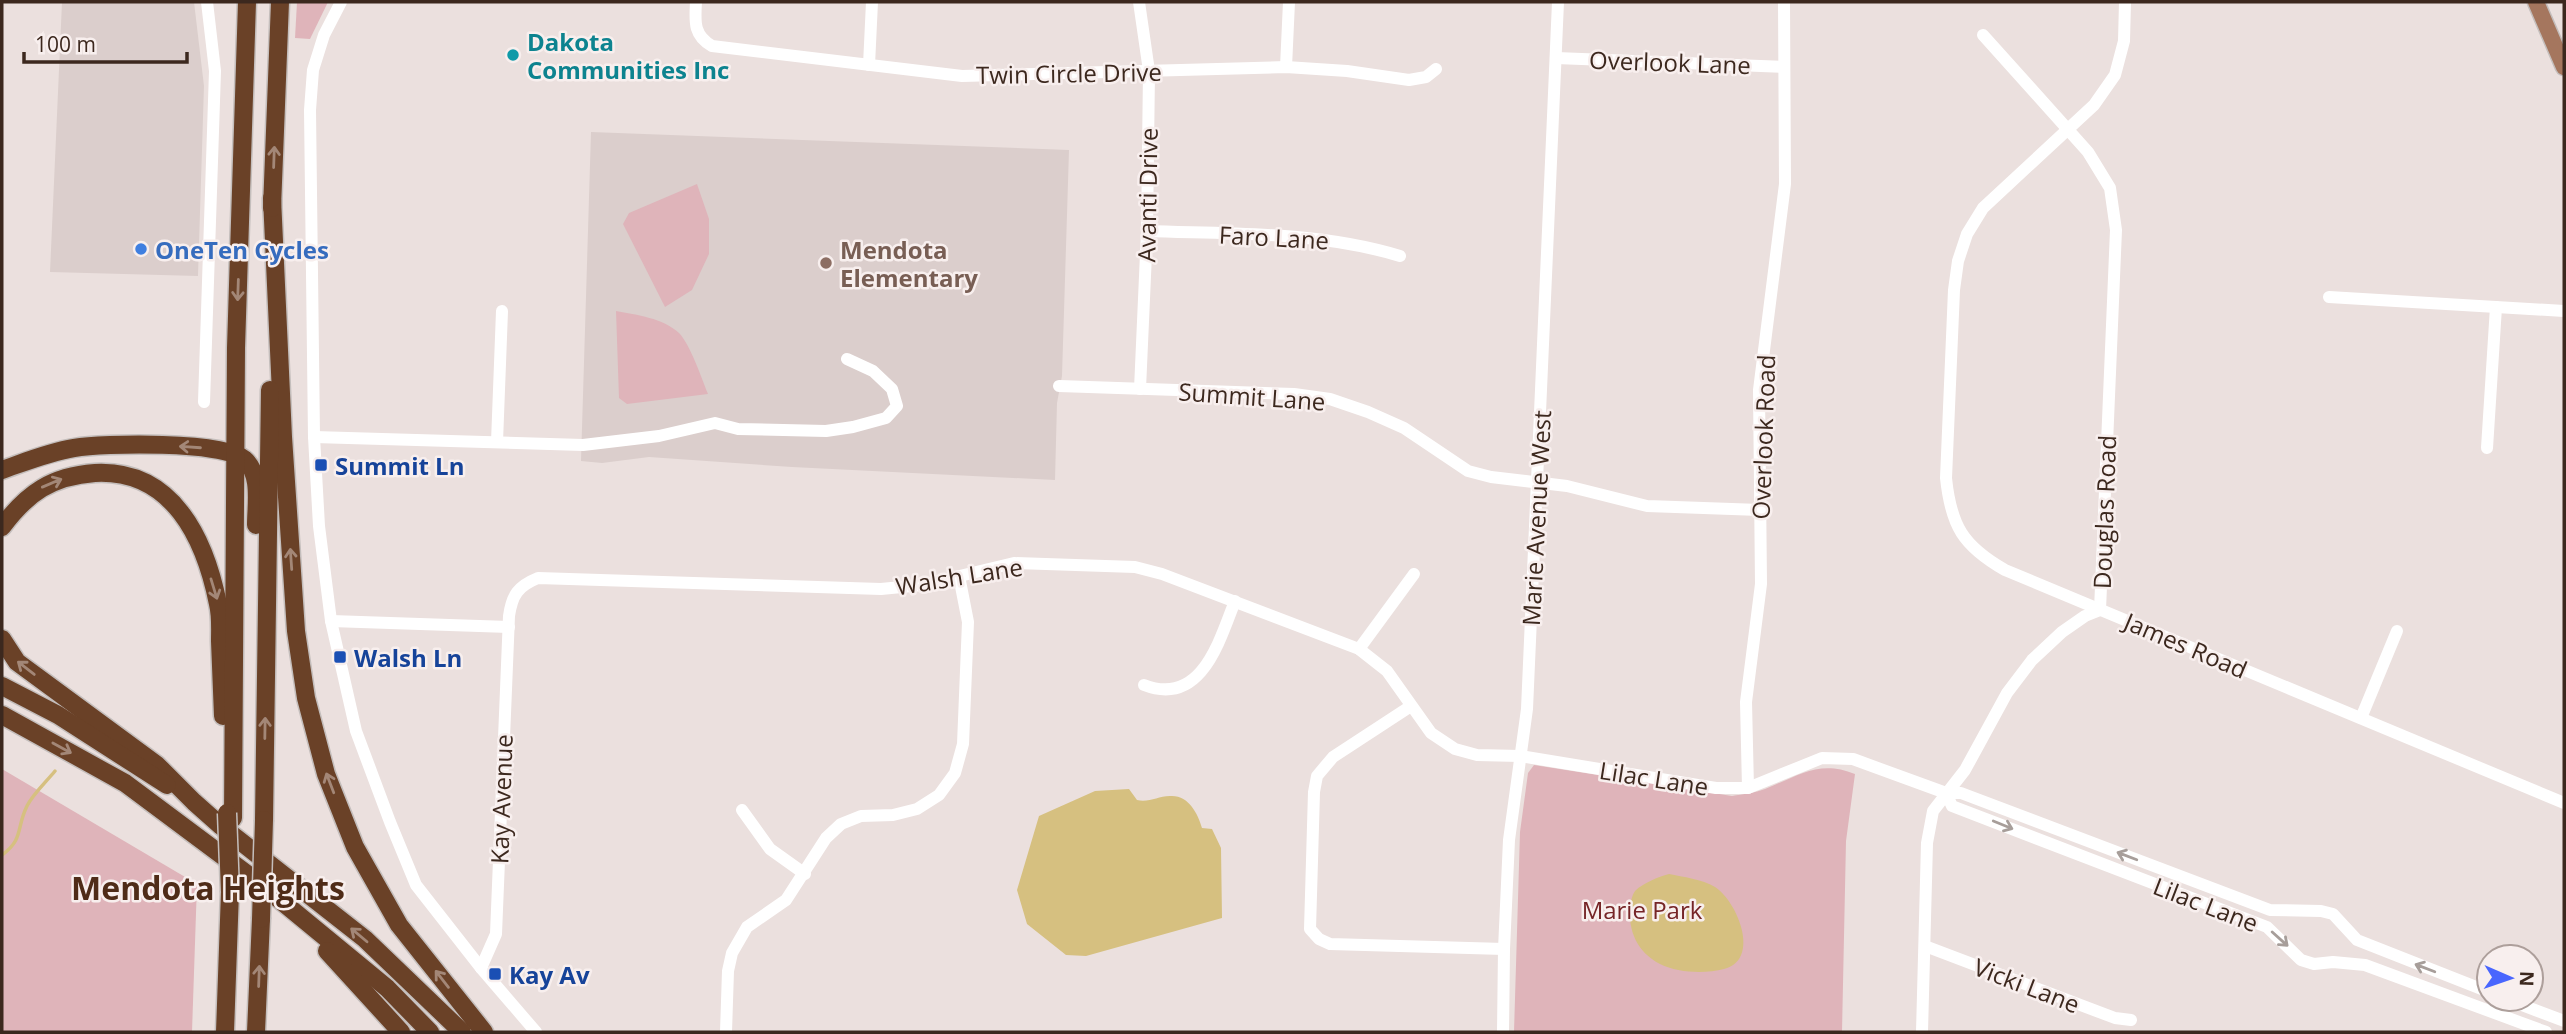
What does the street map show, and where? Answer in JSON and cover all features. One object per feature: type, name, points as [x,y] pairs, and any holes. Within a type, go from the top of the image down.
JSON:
[{"type":"highway","points":[[225,1032],[230,892],[236,348],[247,2]]},
{"type":"highway","points":[[256,1032],[264,820],[272,198],[280,2]]},
{"type":"highway","points":[[272,198],[283,437],[296,631],[306,698],[326,774],[355,847],[399,925],[484,1032]]},
{"type":"highway","points":[[2,470],[76,447],[187,446],[218,449],[243,458],[254,470],[256,481],[256,532],[266,666]]},
{"type":"highway","points":[[2,527],[19,505],[45,485],[75,475],[107,473],[139,481],[166,496],[183,513],[197,534],[219,605],[230,815]]},
{"type":"highway","points":[[2,639],[18,662],[158,765],[194,802]]},
{"type":"highway","points":[[2,686],[58,715],[194,802],[365,939],[462,1032]]},
{"type":"highway","points":[[2,715],[125,783],[262,886],[387,988],[430,1032]]},
{"type":"highway","points":[[262,886],[308,930],[401,1032]]},
{"type":"main road","points":[[2536,2],[2564,67]]},
{"type":"street","points":[[204,402],[215,71],[207,2]]},
{"type":"street","points":[[341,2],[324,35],[313,70],[310,110],[314,437],[319,526],[331,621],[356,731],[416,885],[481,968],[536,1032]]},
{"type":"street","name":"Twin Circle Drive","points":[[696,2],[695,20],[702,40],[712,46],[962,76],[1286,67],[1347,71],[1409,80],[1426,77],[1436,69]]},
{"type":"street","points":[[869,65],[872,2]]},
{"type":"street","name":"Avanti Drive","points":[[1139,2],[1149,71],[1147,231],[1140,389]]},
{"type":"street","points":[[1286,67],[1289,2]]},
{"type":"street","name":"Marie Avenue West","points":[[1503,1032],[1509,840],[1527,709],[1558,2]]},
{"type":"street","name":"Overlook Road","points":[[1748,788],[1745,702],[1761,584],[1759,390],[1785,184],[1784,2]]},
{"type":"street","points":[[2067,129],[2094,105],[2115,75],[2123,40],[2124,2]]},
{"type":"street","name":"Douglas Road","points":[[1922,1032],[1927,843],[1933,811],[1965,770],[2007,693],[2032,660],[2062,632],[2085,616],[2100,610],[2116,230],[2110,188],[2088,152],[1983,35]]},
{"type":"street","name":"Overlook Lane","points":[[1556,58],[1784,67]]},
{"type":"street","name":"James Road","points":[[2067,129],[1983,208],[1967,234],[1958,261],[1954,290],[1946,478],[1949,508],[1961,533],[1981,556],[2005,570],[2564,803]]},
{"type":"street","name":"Faro Lane","points":[[1147,231],[1316,237],[1363,245],[1400,256]]},
{"type":"street","points":[[2329,297],[2564,311]]},
{"type":"street","points":[[2487,448],[2497,307]]},
{"type":"street","points":[[498,442],[502,311]]},
{"type":"street","points":[[314,437],[583,445],[659,436],[715,423],[738,429],[826,431],[886,418],[897,406],[892,389],[873,371],[847,359]]},
{"type":"street","name":"Summit Lane","points":[[1059,387],[1294,394],[1330,399],[1404,428],[1468,471],[1491,477],[1579,488],[1647,506],[1760,510]]},
{"type":"street","name":"Walsh Lane","points":[[509,627],[516,590],[538,578],[881,589],[922,584],[1014,563],[1135,567],[1162,574],[1359,649],[1387,671],[1432,733],[1455,749],[1477,755],[1520,756]]},
{"type":"street","points":[[1359,649],[1414,575]]},
{"type":"street","points":[[726,1032],[728,971],[732,953],[747,927],[786,900],[827,838],[841,824],[861,816],[893,815],[917,809],[939,795],[955,773],[963,744],[968,622],[959,576]]},
{"type":"street","points":[[1144,685],[1156,690],[1180,688],[1198,675],[1214,654],[1235,601]]},
{"type":"street","points":[[331,621],[509,627]]},
{"type":"street","name":"Kay Avenue","points":[[481,968],[496,933],[509,627]]},
{"type":"street","points":[[2361,718],[2396,631]]},
{"type":"street","points":[[1411,706],[1333,757],[1317,776],[1314,792],[1310,929],[1319,939],[1331,944],[1504,949]]},
{"type":"street","name":"Lilac Lane","points":[[1520,756],[1716,788],[1748,788],[1822,758],[1853,759],[1946,793],[1961,793],[2270,910],[2321,911],[2333,914],[2357,940],[2475,986]]},
{"type":"street","name":"Lilac Lane","points":[[1946,793],[1952,806],[2267,927],[2301,960],[2314,964],[2342,962],[2365,965],[2546,1032]]},
{"type":"street","points":[[742,810],[770,849],[805,874]]},
{"type":"street","name":"Vicki Lane","points":[[1925,946],[2115,1018],[2131,1020]]},
{"type":"street","points":[[2543,1013],[2564,1021]]},
{"type":"shaded area","points":[[62,2],[194,2],[204,86],[198,276],[50,272]]},
{"type":"shaded area","name":"Mendota Elementary","points":[[591,132],[1069,150],[1062,376],[1057,403],[1055,480],[649,457],[602,463],[581,461]]},
{"type":"shaded area","points":[[1129,789],[1137,800],[1167,796],[1183,799],[1195,812],[1202,828],[1212,829],[1221,848],[1222,918],[1086,956],[1066,955],[1027,924],[1017,890],[1039,816],[1095,791]]},
{"type":"shaded area","points":[[1669,874],[1710,884],[1724,894],[1738,917],[1742,930],[1741,954],[1735,964],[1717,971],[1683,971],[1660,964],[1640,947],[1631,924],[1630,906],[1633,894],[1646,883]]},
{"type":"green space","points":[[297,2],[328,2],[310,39],[295,38]]},
{"type":"green space","points":[[697,184],[709,219],[709,254],[692,290],[665,307],[623,224],[629,213]]},
{"type":"green space","points":[[616,311],[658,321],[679,333],[691,353],[708,394],[627,404],[619,398]]},
{"type":"green space","name":"Marie Park","points":[[1534,765],[1732,796],[1761,790],[1819,769],[1830,768],[1855,774],[1846,841],[1842,1032],[1514,1032],[1520,832],[1528,773]]},
{"type":"green space","points":[[2,769],[197,884],[192,1032],[2,1032]]},
{"type":"waterway","points":[[2,855],[14,844],[30,802],[55,771]]},
{"type":"place","name":"Dakota Communities Inc","points":[[513,55]]},
{"type":"place","name":"OneTen Cycles","points":[[141,249]]},
{"type":"place","name":"Mendota Elementary","points":[[826,263]]},
{"type":"place","name":"Summit Ln","points":[[321,465]]},
{"type":"place","name":"Walsh Ln","points":[[340,657]]},
{"type":"place","name":"Kay Av","points":[[495,974]]},
{"type":"district","name":"Mendota Heights","points":[[208,887]]}]
